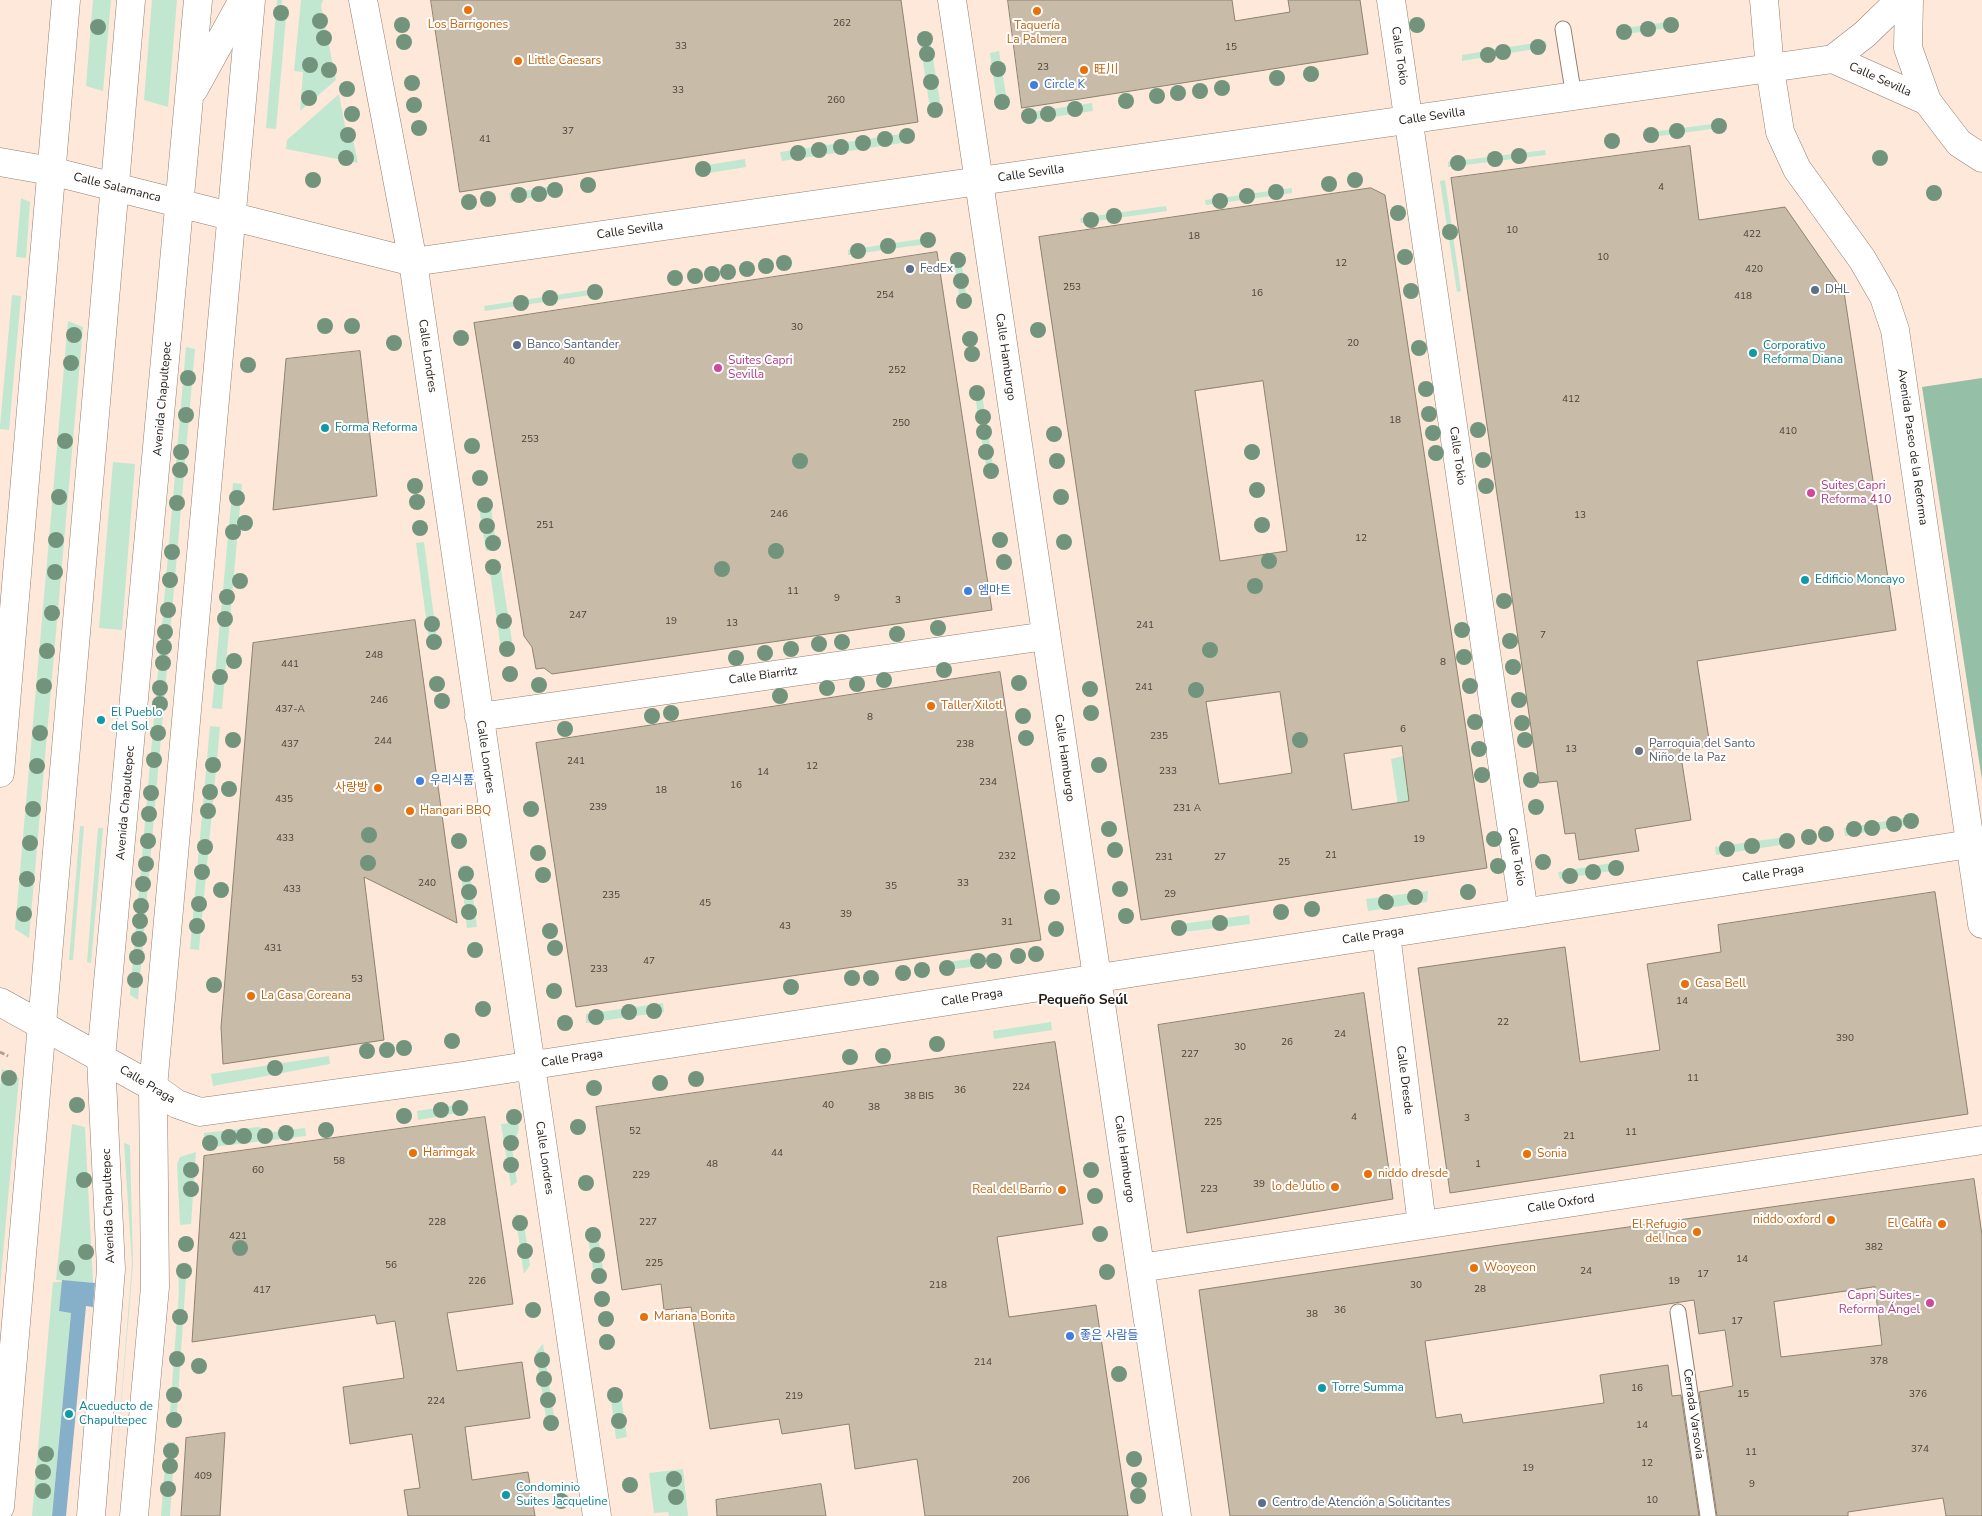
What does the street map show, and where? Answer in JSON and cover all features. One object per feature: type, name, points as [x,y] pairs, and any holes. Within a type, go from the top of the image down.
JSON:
[{"type":"street","points":[[0,772],[66,0]]},
{"type":"street","points":[[0,1507],[131,0]]},
{"type":"street","name":"Avenida Chapultepec","points":[[91,1516],[111,1269],[101,1058],[198,0]]},
{"type":"street","points":[[190,97],[243,0]]},
{"type":"street","points":[[134,1516],[155,1287],[153,1087],[233,217],[251,0]]},
{"type":"street","name":"Calle Londres","points":[[363,0],[413,262],[597,1516]]},
{"type":"street","name":"Calle Hamburgo","points":[[952,0],[1177,1516]]},
{"type":"street","name":"Calle Tokio","points":[[1391,0],[1524,913]]},
{"type":"street","name":"Avenida Paseo de la Reforma","points":[[1764,0],[1770,69],[1780,132],[1797,169],[1862,259],[1884,297],[1895,330],[1982,924]]},
{"type":"street","name":"Calle Sevilla","points":[[233,217],[413,262],[1574,98],[1833,59],[1865,34],[1900,0]]},
{"type":"street","points":[[1909,0],[1908,48],[1927,101],[1959,143],[1982,158]]},
{"type":"street","name":"Calle Sevilla","points":[[1833,59],[1927,101]]},
{"type":"street","name":"Calle Salamanca","points":[[0,162],[52,171],[233,217]]},
{"type":"street","name":"Calle Biarritz","points":[[479,717],[1046,636]]},
{"type":"street","name":"Calle Praga","points":[[0,1002],[153,1087],[177,1104],[200,1112],[531,1065],[1970,844]]},
{"type":"street","name":"Calle Dresde","points":[[1386,934],[1422,1225]]},
{"type":"street","name":"Calle Oxford","points":[[1140,1268],[1982,1140]]},
{"type":"lane","points":[[1564,29],[1574,98]]},
{"type":"lane","name":"Cerrada Varsovia","points":[[1678,1312],[1708,1516]]},
{"type":"green space","points":[[93,0],[111,0],[103,91],[86,86]]},
{"type":"green space","points":[[152,0],[177,0],[168,107],[144,100]]},
{"type":"green space","points":[[277,0],[282,0],[281,6],[287,7],[276,129],[266,128]]},
{"type":"green space","points":[[301,0],[323,0],[321,6],[336,80],[300,111],[303,72],[294,71]]},
{"type":"green space","points":[[1674,21],[1675,27],[1620,35],[1618,29]]},
{"type":"green space","points":[[929,34],[942,114],[931,116],[919,35]]},
{"type":"green space","points":[[1546,41],[1547,47],[1462,61],[1462,55]]},
{"type":"green space","points":[[999,51],[1008,108],[998,109],[990,53]]},
{"type":"green space","points":[[339,94],[346,131],[351,130],[358,163],[286,149],[287,140]]},
{"type":"green space","points":[[1092,103],[1093,111],[1026,121],[1025,113]]},
{"type":"green space","points":[[1712,124],[1712,129],[1645,138],[1644,133]]},
{"type":"green space","points":[[914,132],[915,141],[782,161],[780,152]]},
{"type":"green space","points":[[1545,150],[1546,155],[1448,167],[1448,162]]},
{"type":"green space","points":[[745,159],[746,167],[696,175],[695,167]]},
{"type":"green space","points":[[1445,180],[1461,291],[1457,292],[1440,181]]},
{"type":"green space","points":[[560,185],[561,193],[511,201],[509,193]]},
{"type":"green space","points":[[1292,188],[1292,193],[1206,205],[1205,200]]},
{"type":"green space","points":[[21,198],[30,202],[26,258],[16,257]]},
{"type":"green space","points":[[1166,206],[1167,211],[1081,223],[1080,218]]},
{"type":"green space","points":[[934,237],[934,243],[848,255],[848,250]]},
{"type":"green space","points":[[960,253],[968,307],[961,308],[953,254]]},
{"type":"green space","points":[[602,288],[603,293],[485,311],[484,306]]},
{"type":"green space","points":[[12,295],[21,296],[9,430],[0,429],[0,426]]},
{"type":"green space","points":[[68,321],[83,327],[29,938],[15,929]]},
{"type":"green space","points":[[186,347],[195,349],[138,1000],[130,995]]},
{"type":"green space","points":[[1982,378],[1982,780],[1922,387]]},
{"type":"green space","points":[[981,388],[995,478],[988,479],[974,389]]},
{"type":"green space","points":[[113,462],[135,464],[122,630],[99,628]]},
{"type":"green space","points":[[233,483],[242,484],[222,709],[212,708]]},
{"type":"green space","points":[[490,500],[497,549],[486,551],[478,502]]},
{"type":"green space","points":[[424,542],[438,647],[430,648],[416,543]]},
{"type":"green space","points":[[500,563],[514,654],[502,656],[489,565]]},
{"type":"green space","points":[[210,726],[220,727],[199,950],[190,949]]},
{"type":"green space","points":[[1403,756],[1442,806],[1399,812],[1391,759]]},
{"type":"green space","points":[[1918,816],[1919,823],[1845,836],[1844,828]]},
{"type":"green space","points":[[80,826],[84,826],[73,960],[69,960]]},
{"type":"green space","points":[[98,828],[103,828],[91,963],[87,962]]},
{"type":"green space","points":[[1792,836],[1793,843],[1716,855],[1715,847]]},
{"type":"green space","points":[[1623,861],[1624,869],[1560,879],[1558,872]]},
{"type":"green space","points":[[469,865],[477,927],[467,928],[460,866]]},
{"type":"green space","points":[[1428,891],[1427,902],[1368,911],[1366,899]]},
{"type":"green space","points":[[1249,915],[1250,924],[1175,933],[1173,925]]},
{"type":"green space","points":[[1000,955],[1001,963],[940,971],[940,963]]},
{"type":"green space","points":[[663,1003],[664,1012],[586,1023],[586,1014]]},
{"type":"green space","points":[[1051,1022],[1052,1030],[994,1039],[993,1031]]},
{"type":"green space","points":[[329,1056],[330,1064],[213,1086],[211,1074]]},
{"type":"green space","points":[[2,1069],[19,1078],[0,1287],[0,1090]]},
{"type":"green space","points":[[468,1103],[469,1111],[418,1120],[417,1111]]},
{"type":"green space","points":[[516,1111],[519,1129],[512,1148],[517,1182],[511,1186],[501,1124],[511,1123],[509,1112]]},
{"type":"green space","points":[[72,1124],[85,1127],[93,1283],[56,1280]]},
{"type":"green space","points":[[259,1127],[272,1132],[305,1128],[306,1136],[204,1148],[204,1133]]},
{"type":"green space","points":[[124,1143],[130,1145],[133,1264],[112,1516],[132,1264]]},
{"type":"green space","points":[[196,1152],[191,1224],[180,1225],[177,1164],[180,1157]]},
{"type":"green space","points":[[515,1214],[523,1217],[530,1265],[524,1274]]},
{"type":"green space","points":[[597,1229],[605,1281],[595,1282],[587,1230]]},
{"type":"green space","points":[[187,1263],[176,1426],[169,1425],[179,1291],[178,1264]]},
{"type":"green space","points":[[53,1282],[62,1282],[59,1311],[71,1312],[52,1516],[32,1516]]},
{"type":"green space","points":[[543,1344],[556,1430],[548,1431],[536,1352]]},
{"type":"green space","points":[[620,1390],[627,1437],[616,1439],[610,1391]]},
{"type":"green space","points":[[167,1442],[175,1442],[170,1516],[161,1516]]},
{"type":"green space","points":[[683,1469],[688,1516],[669,1516],[668,1512],[654,1513],[649,1473]]},
{"type":"water","name":"Acueducto de Chapultepec","points":[[62,1280],[95,1283],[93,1307],[86,1306],[66,1516],[52,1516],[71,1313],[59,1311]]},
{"type":"building","points":[[431,0],[901,0],[918,122],[460,192]]},
{"type":"building","points":[[1008,0],[1232,0],[1235,21],[1290,12],[1288,0],[1360,0],[1368,54],[1022,108]]},
{"type":"building","points":[[1690,146],[1699,220],[1785,207],[1844,292],[1896,630],[1697,661],[1710,746],[1680,750],[1691,820],[1635,829],[1639,851],[1579,860],[1575,833],[1565,834],[1557,781],[1539,783],[1451,178]]},
{"type":"building","points":[[1371,188],[1385,195],[1487,868],[1141,920],[1039,237]],"holes":[[[1263,381],[1287,551],[1220,561],[1195,391]],[[1280,692],[1292,773],[1219,784],[1206,702]],[[1402,746],[1409,801],[1352,810],[1344,754]]]},
{"type":"building","points":[[937,252],[992,610],[552,674],[544,668],[536,669],[532,647],[524,636],[474,323]]},
{"type":"building","name":"Forma Reforma","points":[[360,351],[377,496],[273,510],[286,359]]},
{"type":"building","points":[[415,620],[457,923],[364,877],[384,1040],[223,1064],[221,1027],[253,643]]},
{"type":"building","points":[[1000,672],[1041,940],[576,1007],[536,743]]},
{"type":"building","points":[[1935,892],[1968,1114],[1450,1193],[1418,968],[1565,947],[1580,1062],[1660,1050],[1647,964],[1721,952],[1718,925]]},
{"type":"building","points":[[1364,993],[1393,1199],[1187,1233],[1158,1025]]},
{"type":"building","points":[[1055,1042],[1083,1224],[997,1237],[1009,1317],[1096,1305],[1128,1516],[925,1516],[917,1459],[855,1469],[849,1424],[782,1434],[779,1419],[710,1429],[691,1307],[664,1310],[661,1284],[622,1290],[596,1107]]},
{"type":"building","points":[[485,1117],[513,1304],[447,1313],[457,1371],[522,1362],[530,1418],[465,1427],[472,1480],[528,1472],[535,1516],[408,1516],[404,1490],[420,1488],[412,1434],[350,1444],[343,1387],[404,1378],[395,1321],[377,1324],[375,1315],[192,1342],[204,1156]]},
{"type":"building","points":[[1974,1179],[1982,1235],[1982,1516],[1946,1516],[1943,1498],[1848,1512],[1848,1516],[1717,1516],[1699,1392],[1733,1386],[1725,1330],[1699,1334],[1694,1300],[1425,1341],[1436,1418],[1461,1414],[1463,1423],[1604,1403],[1600,1375],[1668,1365],[1672,1396],[1681,1395],[1699,1516],[1230,1516],[1199,1290],[1500,1245]],"holes":[[[1875,1287],[1882,1345],[1781,1357],[1774,1302]]]},
{"type":"building","points":[[225,1433],[220,1516],[181,1516],[186,1438]]},
{"type":"building","points":[[821,1484],[826,1516],[717,1516],[716,1500]]},
{"type":"place","name":"Los Barrigones","points":[[468,10]]},
{"type":"place","name":"Taquería La Palmera","points":[[1037,11]]},
{"type":"place","name":"Little Caesars","points":[[518,61]]},
{"type":"place","name":"旺川","points":[[1084,70]]},
{"type":"place","name":"Circle K","points":[[1034,85]]},
{"type":"place","name":"FedEx","points":[[910,269]]},
{"type":"place","name":"DHL","points":[[1815,290]]},
{"type":"place","name":"Banco Santander","points":[[517,345]]},
{"type":"place","name":"Corporativo Reforma Diana","points":[[1753,353]]},
{"type":"place","name":"Suites Capri Sevilla","points":[[718,368]]},
{"type":"place","name":"Forma Reforma","points":[[325,428]]},
{"type":"place","name":"Suites Capri Reforma 410","points":[[1811,493]]},
{"type":"place","name":"Edificio Moncayo","points":[[1805,580]]},
{"type":"place","name":"엠마트","points":[[968,591]]},
{"type":"place","name":"Taller Xilotl","points":[[931,706]]},
{"type":"place","name":"El Pueblo del Sol","points":[[101,720]]},
{"type":"place","name":"Parroquia del Santo Niño de la Paz","points":[[1639,751]]},
{"type":"place","name":"우리식품","points":[[420,781]]},
{"type":"place","name":"사랑방","points":[[378,788]]},
{"type":"place","name":"Hangari BBQ","points":[[410,811]]},
{"type":"place","name":"Casa Bell","points":[[1685,984]]},
{"type":"place","name":"La Casa Coreana","points":[[251,996]]},
{"type":"place","name":"Harimgak","points":[[413,1153]]},
{"type":"place","name":"Sonia","points":[[1527,1154]]},
{"type":"place","name":"niddo dresde","points":[[1368,1174]]},
{"type":"place","name":"lo de Julio","points":[[1335,1187]]},
{"type":"place","name":"Real del Barrio","points":[[1062,1190]]},
{"type":"place","name":"niddo oxford","points":[[1831,1220]]},
{"type":"place","name":"El Califa","points":[[1942,1224]]},
{"type":"place","name":"El Refugio del Inca","points":[[1697,1232]]},
{"type":"place","name":"Wooyeon","points":[[1474,1268]]},
{"type":"place","name":"Capri Suites - Reforma Ángel","points":[[1930,1303]]},
{"type":"place","name":"Mariana Bonita","points":[[644,1317]]},
{"type":"place","name":"좋은 사람들","points":[[1070,1336]]},
{"type":"place","name":"Torre Summa","points":[[1322,1388]]},
{"type":"place","name":"Acueducto de Chapultepec","points":[[69,1414]]},
{"type":"place","name":"Condominio Suites Jacqueline","points":[[506,1495]]},
{"type":"place","name":"Centro de Atención a Solicitantes","points":[[1262,1503]]},
{"type":"district","name":"Pequeño Seúl","points":[[1083,1001]]}]
